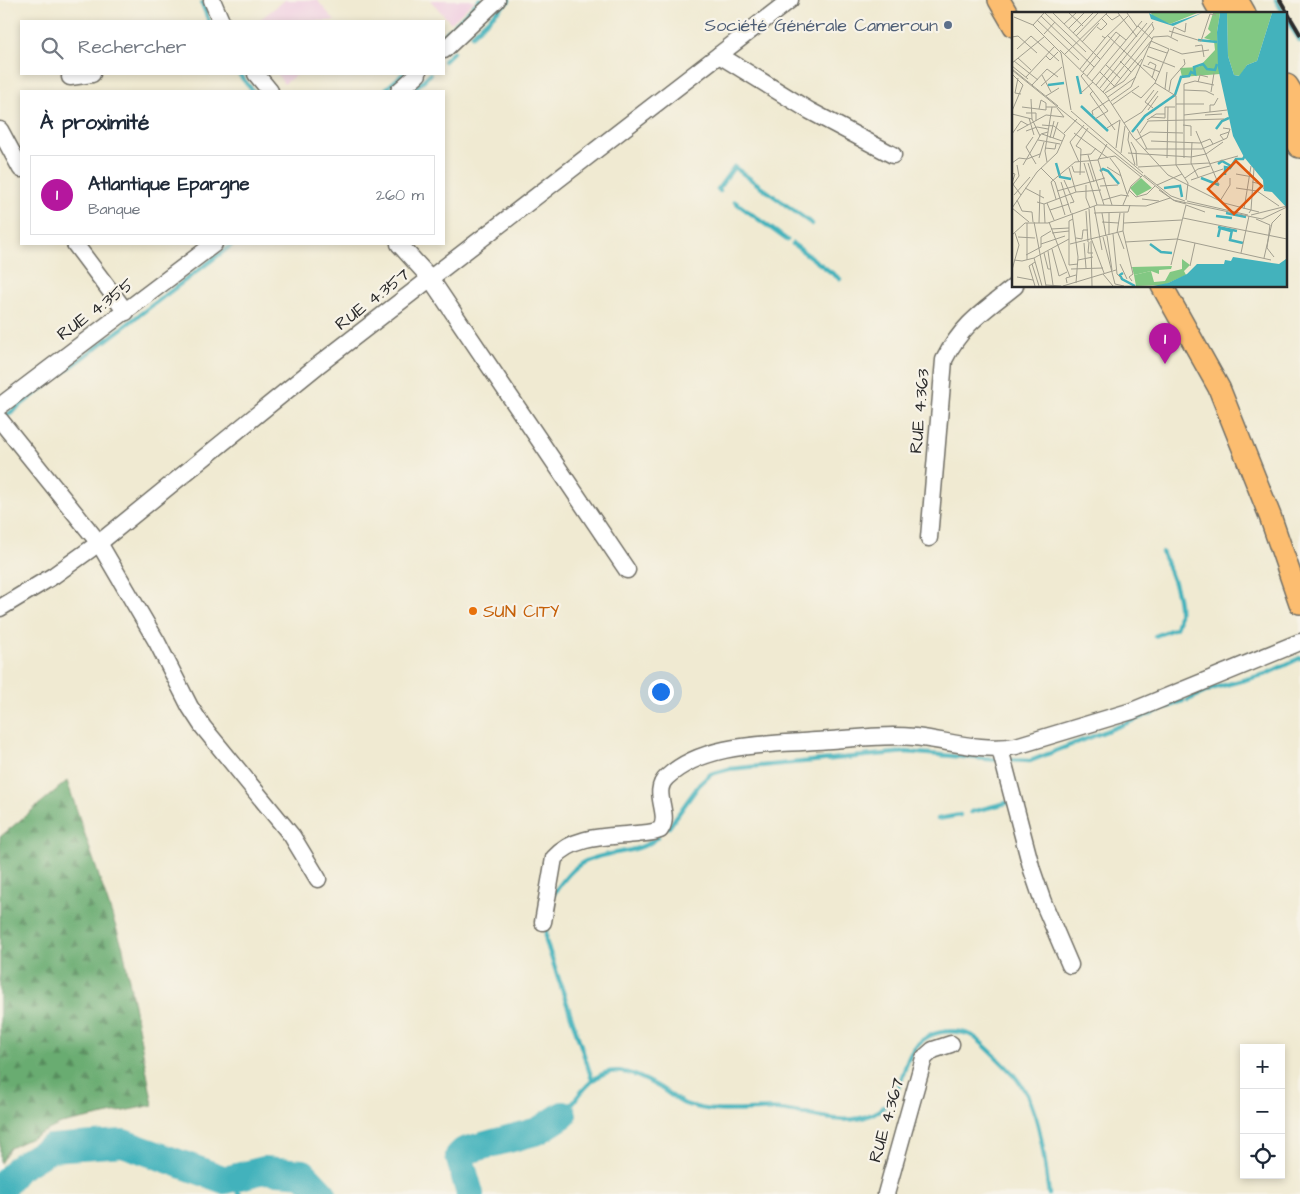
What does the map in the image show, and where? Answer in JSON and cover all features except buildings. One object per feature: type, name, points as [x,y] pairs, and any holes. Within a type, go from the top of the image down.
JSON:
[{"type":"highway","points":[[1216,0],[1223,12]]},
{"type":"highway","points":[[1235,0],[1242,12]]},
{"type":"highway","points":[[1288,90],[1300,110]]},
{"type":"highway","points":[[1288,125],[1300,145]]},
{"type":"main road","points":[[999,0],[1012,23]]},
{"type":"main road","points":[[1163,288],[1219,388],[1270,516],[1300,603]]},
{"type":"street","points":[[212,0],[221,20]]},
{"type":"street","points":[[445,49],[497,0]]},
{"type":"street","name":"RUE 4.357","points":[[0,608],[53,576],[99,543],[317,366],[790,0]]},
{"type":"street","points":[[719,54],[810,111],[892,156]]},
{"type":"street","points":[[70,78],[86,75]]},
{"type":"street","points":[[257,75],[269,90]]},
{"type":"street","points":[[400,90],[417,75]]},
{"type":"street","points":[[0,130],[20,166]]},
{"type":"street","points":[[75,245],[126,312]]},
{"type":"street","name":"RUE 4.355","points":[[0,406],[213,245]]},
{"type":"street","points":[[400,245],[430,278],[627,570]]},
{"type":"street","name":"RUE 4.363","points":[[929,538],[944,360],[955,338],[974,318],[1012,288]]},
{"type":"street","points":[[0,420],[99,543],[157,642],[190,707],[203,727],[292,836],[318,879]]},
{"type":"street","points":[[543,922],[554,858],[561,850],[570,844],[587,840],[660,830],[664,821],[659,790],[662,783],[668,776],[687,764],[707,755],[746,747],[894,736],[1000,749],[1069,732],[1132,711],[1300,642]]},
{"type":"street","points":[[1000,749],[1032,870],[1043,902],[1070,965]]},
{"type":"street","name":"RUE 4.367","points":[[886,1194],[924,1058],[928,1053],[951,1044]]},
{"type":"shaded area","points":[[285,0],[317,0],[334,20],[259,20]]},
{"type":"shaded area","points":[[430,0],[475,0],[451,23]]},
{"type":"shaded area","points":[[278,75],[296,75],[284,84]]},
{"type":"green space","points":[[67,781],[123,948],[153,1105],[61,1124],[10,1148],[0,1163],[0,837]]},
{"type":"waterway","points":[[445,34],[480,0]]},
{"type":"waterway","points":[[472,35],[509,0]]},
{"type":"waterway","points":[[1276,0],[1283,12]]},
{"type":"waterway","points":[[202,3],[209,20]]},
{"type":"waterway","points":[[1288,21],[1300,41]]},
{"type":"waterway","points":[[445,60],[453,52]]},
{"type":"waterway","points":[[240,75],[252,90]]},
{"type":"waterway","points":[[385,90],[402,75]]},
{"type":"waterway","points":[[413,90],[429,75]]},
{"type":"waterway","points":[[720,191],[718,189],[734,167],[812,224]]},
{"type":"waterway","points":[[735,202],[787,240]]},
{"type":"waterway","points":[[793,244],[840,279]]},
{"type":"waterway","points":[[6,416],[232,245]]},
{"type":"waterway","points":[[1155,636],[1176,628],[1179,619],[1176,590],[1162,552]]},
{"type":"waterway","points":[[1188,700],[1214,688],[1266,674],[1300,658]]},
{"type":"waterway","points":[[1006,760],[1030,761],[1183,701]]},
{"type":"waterway","points":[[669,827],[699,785],[711,774],[729,769],[906,752],[999,760]]},
{"type":"waterway","points":[[971,812],[1010,802]]},
{"type":"waterway","points":[[938,819],[960,815]]},
{"type":"waterway","points":[[554,893],[571,872],[584,862],[593,858],[641,847],[658,837]]},
{"type":"waterway","points":[[546,925],[546,941],[592,1079]]},
{"type":"waterway","points":[[563,1115],[593,1080],[602,1074],[612,1071],[624,1072],[639,1077],[693,1107],[727,1111],[790,1111],[826,1118],[850,1120],[861,1118],[872,1114],[893,1097],[910,1056],[915,1047],[924,1039],[941,1032],[959,1032],[975,1037],[1014,1075],[1026,1093],[1032,1105],[1039,1130],[1049,1194]]},
{"type":"waterway","points":[[470,1194],[459,1156],[464,1151],[538,1131],[563,1115]]},
{"type":"waterway","points":[[0,1190],[18,1168],[51,1148],[123,1143],[225,1180],[264,1170],[303,1173],[323,1194]]},
{"type":"waterway","points":[[225,1180],[240,1194]]},
{"type":"railway","points":[[1280,0],[1287,12]]},
{"type":"railway","points":[[1288,14],[1300,34]]},
{"type":"place","name":"Société Générale Cameroun","points":[[948,25]]},
{"type":"place","name":"Atlantique Epargne","points":[[1165,364]]},
{"type":"place","name":"SUN CITY","points":[[473,611]]}]
